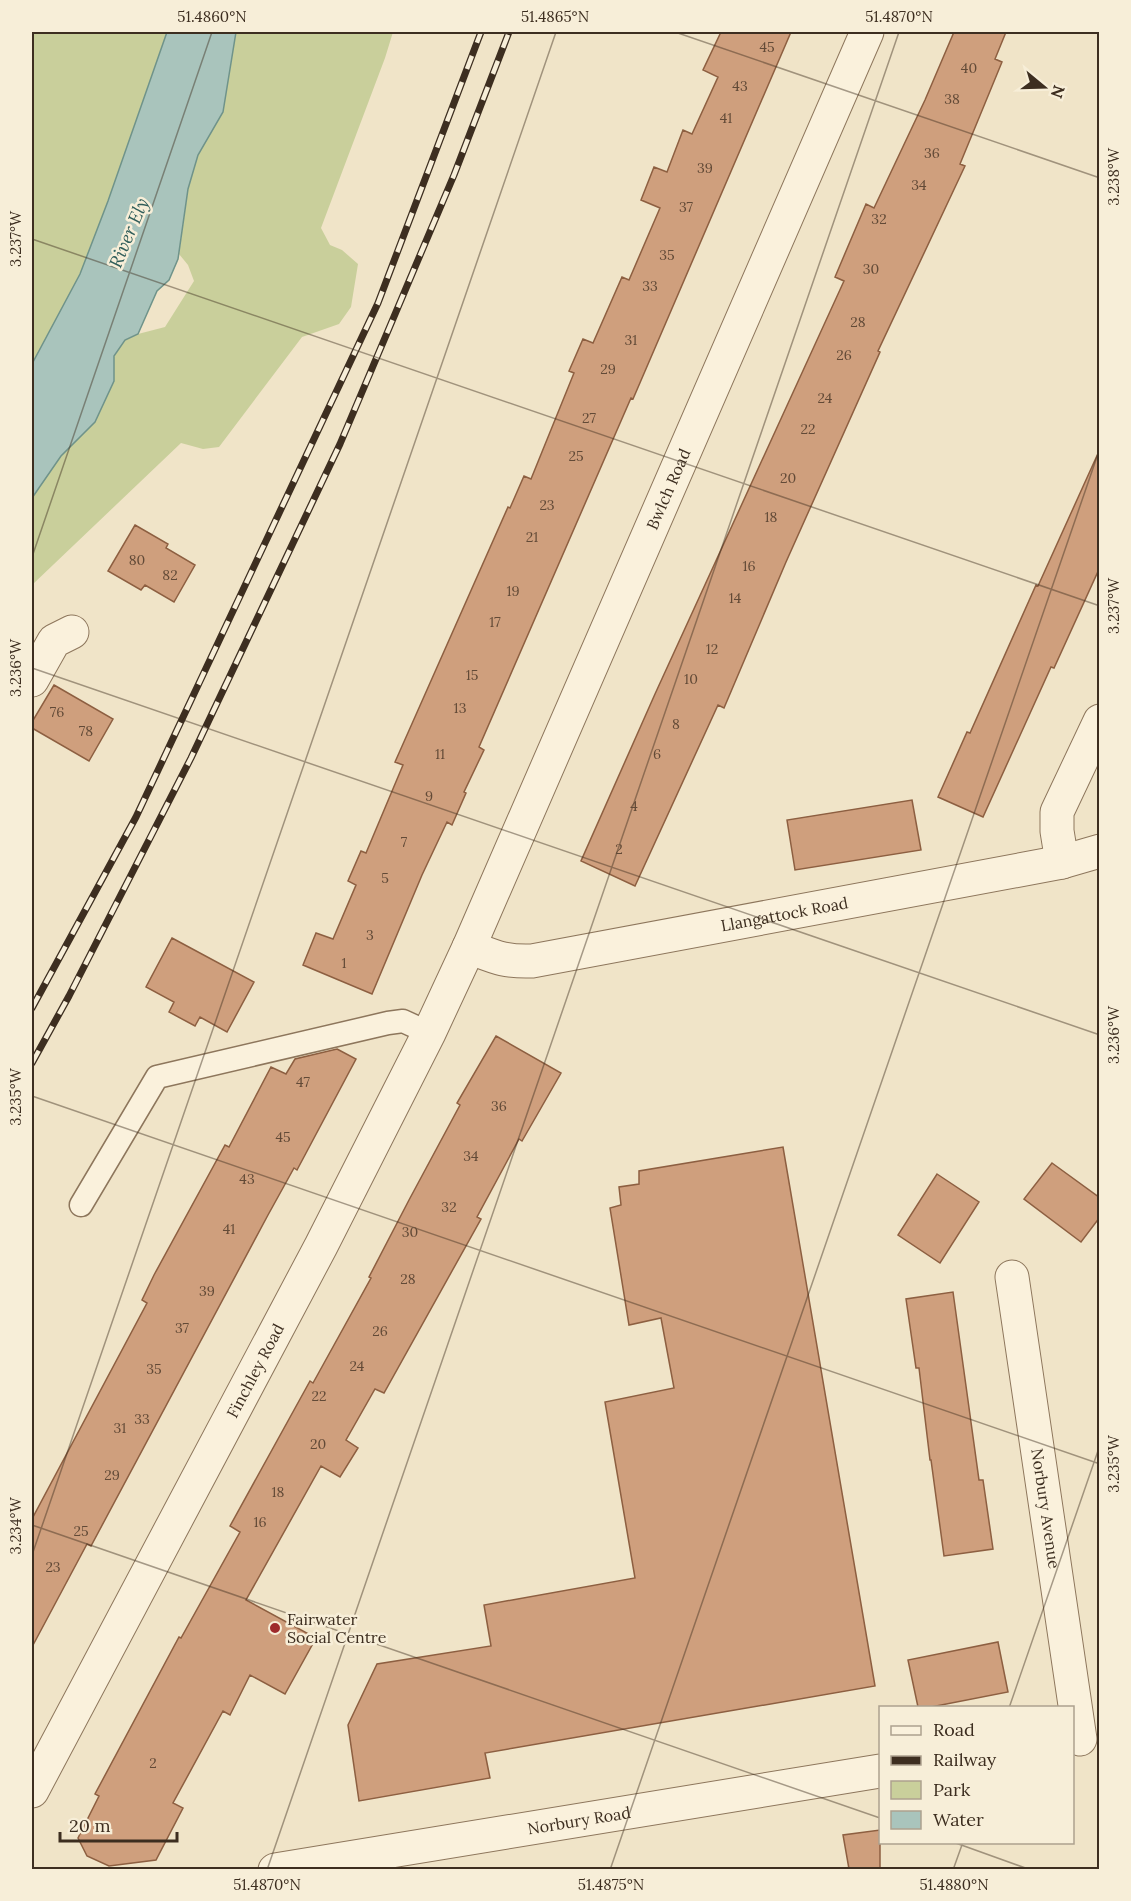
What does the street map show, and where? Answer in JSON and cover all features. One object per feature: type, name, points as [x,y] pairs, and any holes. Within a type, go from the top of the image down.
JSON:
[{"type":"street","name":"Bwlch Road","points":[[470,947],[867,32]]},
{"type":"street","points":[[32,680],[54,641],[72,632]]},
{"type":"street","points":[[1062,862],[1057,812],[1100,721]]},
{"type":"street","name":"Llangattock Road","points":[[470,947],[510,962],[532,961],[1062,862],[1100,851]]},
{"type":"street","name":"Finchley Road","points":[[32,1791],[316,1257],[470,947]]},
{"type":"street","name":"Norbury Avenue","points":[[1012,1277],[1084,1738]]},
{"type":"street","name":"Norbury Road","points":[[275,1869],[879,1771]]},
{"type":"lane","points":[[81,1205],[157,1077],[388,1023],[403,1021],[429,1033]]},
{"type":"green space","points":[[32,32],[167,32],[80,274],[32,364]]},
{"type":"green space","points":[[236,32],[393,32],[321,228],[330,245],[342,250],[358,264],[351,307],[339,324],[302,337],[219,447],[203,449],[181,443],[32,585],[32,498],[61,456],[95,422],[114,381],[114,357],[125,340],[165,327],[194,281],[188,265],[179,254],[188,189],[198,155],[223,112]]},
{"type":"water","name":"River Ely","points":[[167,32],[236,32],[223,112],[198,155],[188,189],[178,259],[169,280],[157,291],[138,334],[125,340],[114,356],[114,381],[95,422],[61,456],[32,498],[32,364],[80,274]]},
{"type":"building","points":[[721,32],[791,32],[633,399],[631,398],[479,747],[484,750],[464,792],[466,793],[452,825],[447,822],[422,875],[372,994],[303,965],[316,933],[333,939],[356,885],[348,881],[361,851],[366,853],[403,765],[395,762],[508,507],[510,508],[524,476],[531,479],[574,373],[569,371],[583,339],[593,343],[622,277],[629,280],[660,208],[641,200],[654,167],[667,172],[683,130],[692,134],[718,77],[703,70]]},
{"type":"building","points":[[954,32],[1006,32],[995,59],[1002,62],[960,164],[965,166],[878,351],[880,352],[786,562],[724,708],[718,705],[635,886],[581,861],[844,281],[835,277],[866,204],[874,208]]},
{"type":"building","points":[[1100,449],[1100,567],[1054,668],[1051,667],[983,817],[938,797],[967,732],[970,733]]},
{"type":"building","points":[[135,525],[168,544],[166,548],[195,565],[174,602],[145,585],[141,590],[108,571]]},
{"type":"building","points":[[54,685],[113,719],[89,761],[32,728],[32,722]]},
{"type":"building","points":[[912,800],[921,850],[795,870],[787,820]]},
{"type":"building","points":[[172,938],[254,982],[227,1032],[200,1017],[195,1026],[169,1012],[174,1002],[146,987]]},
{"type":"building","points":[[496,1036],[561,1073],[522,1141],[519,1139],[477,1217],[481,1219],[384,1393],[375,1389],[346,1440],[358,1448],[340,1477],[321,1466],[246,1600],[316,1638],[285,1694],[250,1675],[230,1715],[223,1711],[173,1803],[183,1808],[156,1860],[109,1866],[87,1856],[78,1838],[99,1796],[95,1794],[179,1637],[181,1638],[240,1532],[230,1526],[310,1381],[313,1383],[371,1278],[369,1277],[460,1105],[457,1103]]},
{"type":"building","points":[[337,1049],[356,1059],[297,1170],[294,1168],[268,1215],[91,1546],[87,1544],[32,1647],[32,1519],[147,1303],[142,1300],[154,1275],[225,1145],[229,1147],[271,1067],[286,1074],[295,1059]]},
{"type":"building","points":[[783,1147],[875,1686],[485,1753],[490,1778],[359,1801],[348,1725],[377,1664],[491,1646],[484,1605],[635,1578],[605,1402],[674,1388],[661,1318],[629,1325],[610,1208],[621,1205],[619,1187],[639,1184],[639,1171]]},
{"type":"building","points":[[1052,1163],[1100,1198],[1100,1217],[1081,1242],[1024,1199]]},
{"type":"building","points":[[937,1174],[979,1202],[940,1263],[898,1235]]},
{"type":"building","points":[[953,1292],[979,1480],[983,1480],[993,1549],[944,1556],[919,1368],[916,1368],[906,1299]]},
{"type":"building","points":[[998,1642],[1008,1692],[936,1706],[918,1706],[908,1660]]},
{"type":"building","points":[[879,1830],[880,1869],[849,1869],[843,1835]]},
{"type":"railway","points":[[32,1008],[136,817],[378,303],[481,32]]},
{"type":"railway","points":[[32,1063],[69,996],[191,758],[340,444],[454,175],[509,32]]},
{"type":"place","name":"Fairwater Social Centre","points":[[275,1628]]}]
